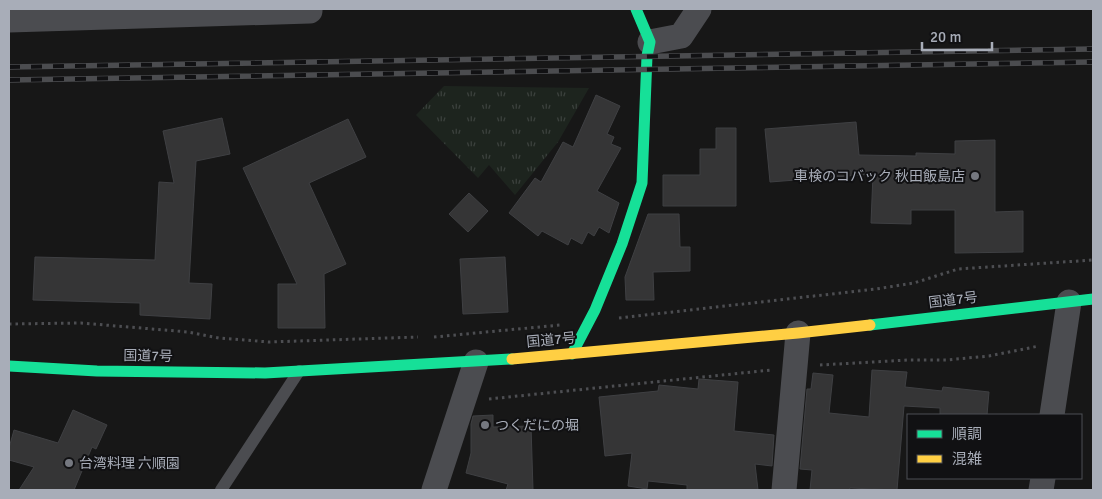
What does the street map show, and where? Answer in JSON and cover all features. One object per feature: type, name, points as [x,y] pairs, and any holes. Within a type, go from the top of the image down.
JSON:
[{"type":"main road","points":[[572,354],[587,322],[595,310],[622,244],[642,183],[647,56],[650,42],[636,9]]},
{"type":"main road","name":"国道7号","points":[[9,366],[97,371],[265,373],[476,362],[798,333],[1093,299]]},
{"type":"street","points":[[9,20],[156,12],[310,11],[310,9]]},
{"type":"street","points":[[650,42],[681,36],[699,9]]},
{"type":"street","points":[[1052,414],[1069,302]]},
{"type":"street","points":[[784,490],[798,333]]},
{"type":"street","points":[[434,490],[476,362]]},
{"type":"lane","points":[[221,490],[299,371]]},
{"type":"path","points":[[428,337],[587,322],[876,289],[914,284],[958,269],[1093,260]]},
{"type":"path","points":[[9,324],[81,323],[188,332],[219,338],[269,342],[418,337]]},
{"type":"green space","points":[[444,86],[589,88],[558,142],[515,195],[489,165],[478,178],[416,115]]},
{"type":"building","points":[[596,95],[620,106],[607,134],[614,137],[611,144],[621,148],[597,191],[619,203],[609,233],[599,227],[594,236],[588,232],[582,244],[571,238],[568,245],[542,231],[538,236],[509,213],[535,178],[541,182],[563,142],[573,147]]},
{"type":"building","points":[[222,118],[230,154],[196,161],[189,283],[212,284],[210,319],[140,315],[140,303],[33,300],[35,257],[155,260],[159,182],[174,183],[163,131]]},
{"type":"building","points":[[348,119],[366,157],[309,183],[346,264],[324,274],[325,328],[278,328],[278,284],[297,284],[243,168]]},
{"type":"building","points":[[856,122],[859,155],[916,156],[916,153],[955,154],[955,141],[995,140],[995,212],[1023,211],[1023,252],[955,253],[955,210],[911,210],[911,224],[871,223],[873,174],[770,182],[765,129]]},
{"type":"building","points":[[716,128],[736,128],[736,206],[663,206],[663,175],[700,175],[700,149],[716,149]]},
{"type":"building","points":[[469,193],[488,211],[468,232],[449,214]]},
{"type":"building","points":[[648,214],[679,214],[680,247],[690,247],[690,271],[653,272],[654,300],[626,300],[625,277]]},
{"type":"building","points":[[505,257],[508,312],[463,314],[460,259]]},
{"type":"building","points":[[872,370],[907,372],[905,387],[942,391],[943,387],[989,392],[987,414],[940,414],[940,408],[904,406],[897,490],[850,488],[849,490],[810,490],[812,470],[800,469],[807,389],[811,389],[813,373],[833,375],[829,413],[869,417]]},
{"type":"building","points":[[699,379],[738,382],[734,431],[774,435],[772,466],[755,464],[758,490],[687,490],[687,485],[648,481],[647,489],[628,486],[632,453],[605,456],[599,397],[658,391],[659,385],[698,389]]},
{"type":"building","points":[[73,410],[107,425],[96,449],[92,447],[74,490],[19,490],[34,467],[9,460],[9,448],[14,430],[58,443]]},
{"type":"building","points":[[493,415],[493,427],[531,426],[533,490],[506,490],[508,484],[466,473],[471,453],[471,424],[473,416]]},
{"type":"railway","points":[[9,67],[1093,49]]},
{"type":"railway","points":[[9,80],[1093,62]]},
{"type":"traffic: fast","points":[[572,354],[595,310],[622,244],[642,183],[647,56],[650,42],[636,9]]},
{"type":"traffic: fast","points":[[870,325],[1093,299]]},
{"type":"traffic: fast","points":[[9,366],[97,371],[265,373],[512,359]]},
{"type":"traffic: slow","points":[[512,359],[870,325]]},
{"type":"place","name":"車検のコバック 秋田飯島店","points":[[975,176]]},
{"type":"place","name":"つくだにの堀","points":[[485,425]]},
{"type":"place","name":"台湾料理 六順園","points":[[69,463]]}]
